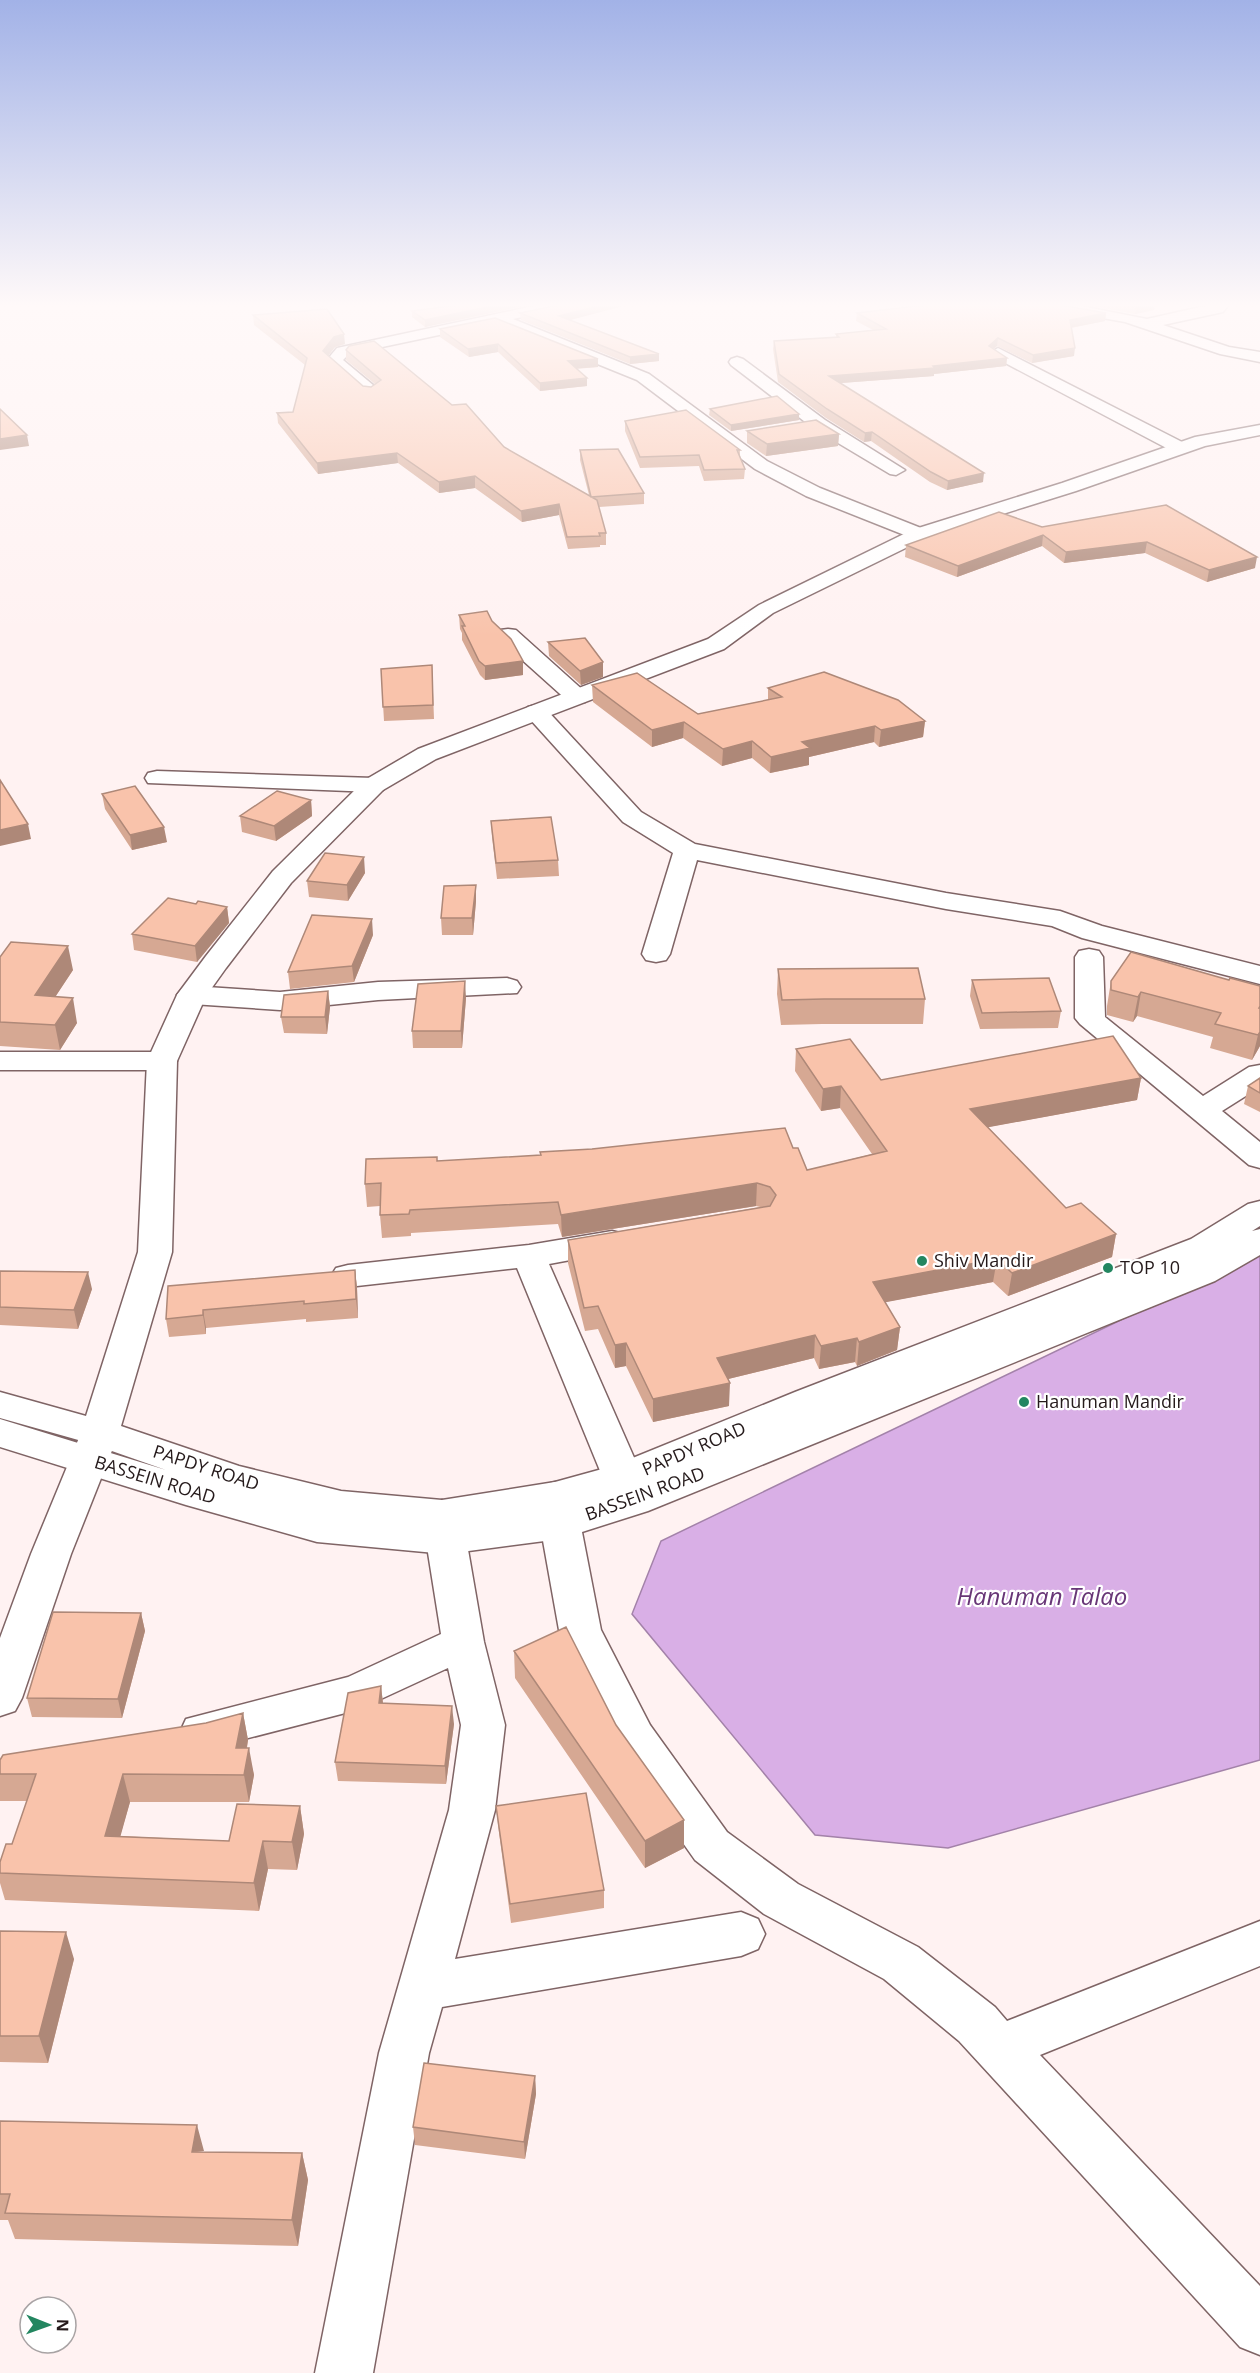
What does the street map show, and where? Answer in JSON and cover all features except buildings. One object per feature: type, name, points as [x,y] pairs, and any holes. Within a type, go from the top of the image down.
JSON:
[{"type":"street","points":[[694,415],[761,465],[813,492],[919,534]]},
{"type":"street","points":[[807,415],[896,470]]},
{"type":"street","points":[[1116,415],[1180,448]]},
{"type":"street","points":[[795,428],[819,424]]},
{"type":"street","points":[[0,1698],[51,1554],[95,1447],[155,1252],[162,1061],[192,995],[282,878],[374,785],[427,754],[716,644],[766,609],[919,534],[1069,487],[1180,448],[1260,429]]},
{"type":"street","points":[[726,439],[749,435]]},
{"type":"street","points":[[508,635],[577,697]]},
{"type":"street","points":[[536,712],[632,817],[687,850],[946,901],[1010,909],[1060,919],[1092,932],[1260,975]]},
{"type":"street","points":[[157,778],[374,785]]},
{"type":"street","points":[[656,954],[687,850]]},
{"type":"street","points":[[1089,957],[1090,1018],[1260,1158]]},
{"type":"street","points":[[192,995],[280,1001],[378,991],[507,987]]},
{"type":"street","points":[[0,1061],[162,1061]]},
{"type":"street","points":[[1203,1109],[1260,1074]]},
{"type":"street","name":"PAPDY ROAD","points":[[557,1510],[623,1478],[808,1401],[968,1341],[1203,1247],[1260,1211]]},
{"type":"street","points":[[348,1276],[529,1256],[643,1237]]},
{"type":"street","name":"BASSEIN ROAD","points":[[0,1433],[95,1447],[186,1491],[317,1527],[444,1527],[634,1501],[1203,1274],[1260,1240]]},
{"type":"street","points":[[529,1256],[623,1478]]},
{"type":"street","points":[[0,1404],[95,1447]]},
{"type":"street","points":[[557,1510],[580,1630],[634,1738],[711,1846],[781,1899],[901,1963],[977,2024],[1260,2327]]},
{"type":"street","points":[[344,2373],[404,2053],[472,1810],[483,1725],[463,1642],[444,1527]]},
{"type":"street","points":[[164,1738],[211,1730],[357,1692],[463,1642]]},
{"type":"street","points":[[423,1987],[741,1934]]},
{"type":"street","points":[[999,2048],[1260,1943]]},
{"type":"water","name":"Hanuman Talao","points":[[1260,1253],[1260,1760],[948,1848],[815,1835],[632,1614],[661,1541]]},
{"type":"place","name":"Shiv Mandir","points":[[922,1261]]},
{"type":"place","name":"TOP 10","points":[[1108,1268]]},
{"type":"place","name":"Hanuman Mandir","points":[[1024,1402]]}]
